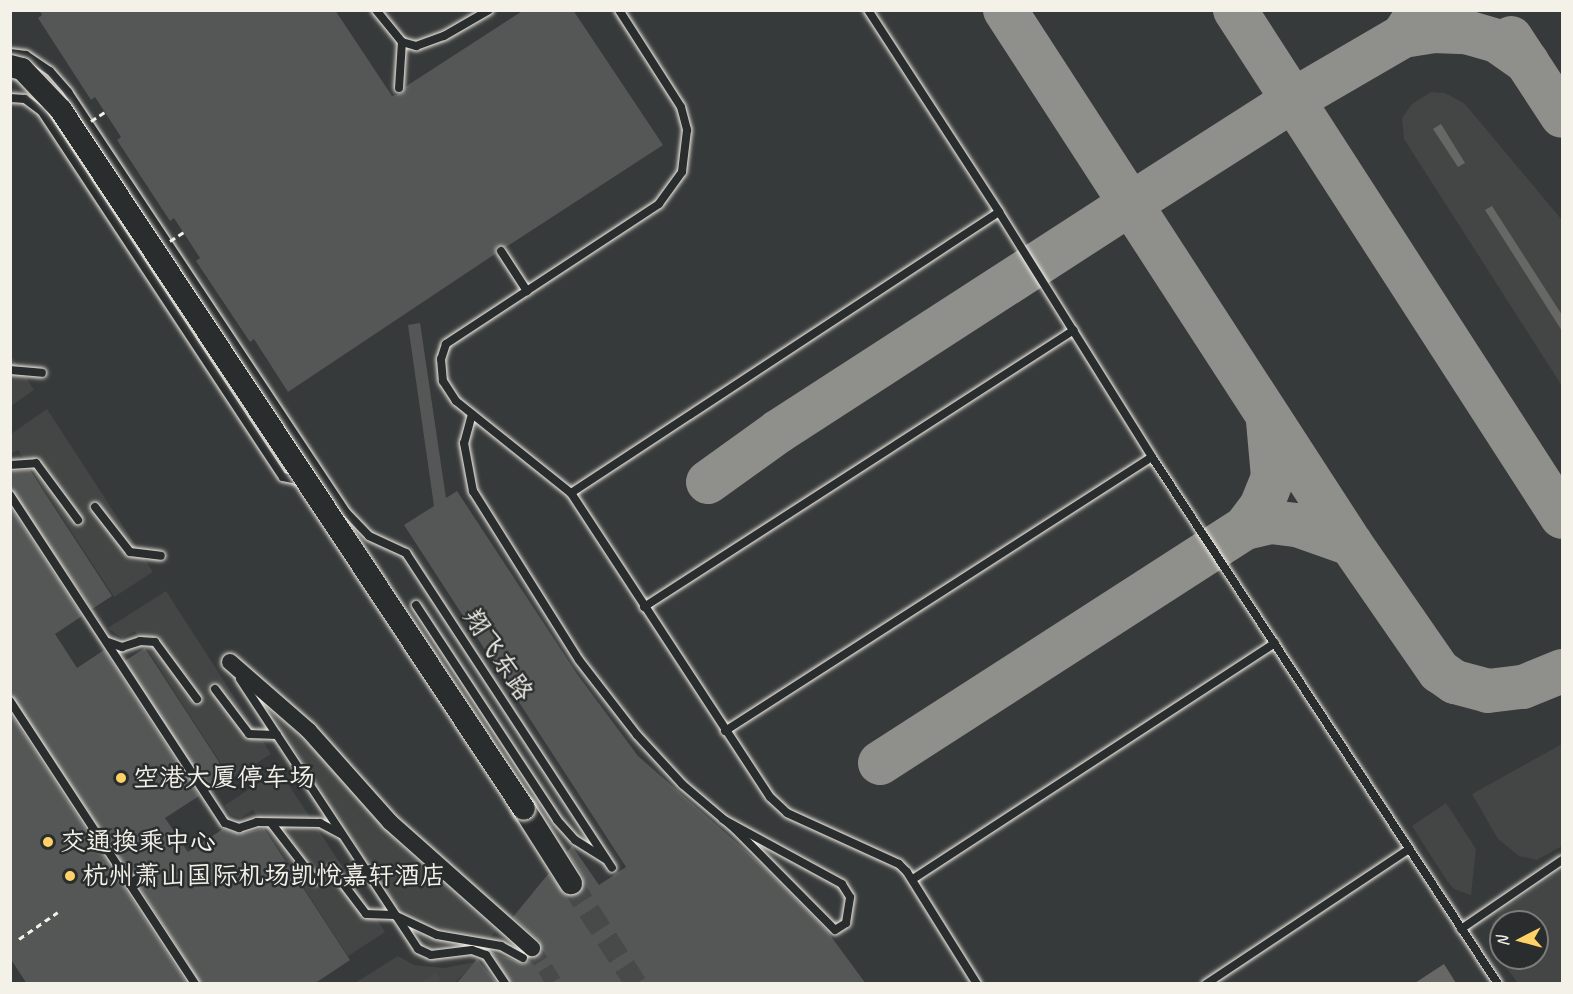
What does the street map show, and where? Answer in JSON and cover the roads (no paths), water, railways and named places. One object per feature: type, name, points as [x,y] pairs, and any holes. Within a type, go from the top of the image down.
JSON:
[{"type":"main road","points":[[10,66],[31,76],[61,110],[571,883]]},
{"type":"street","points":[[230,662],[309,731],[390,822],[527,953]]},
{"type":"lane","points":[[376,10],[402,42],[416,46],[428,43],[489,10]]},
{"type":"lane","points":[[620,10],[681,107],[687,130],[682,172],[659,204],[446,344],[441,359],[443,381],[456,401],[571,493],[754,778],[787,813],[899,864],[913,879],[977,984]]},
{"type":"lane","points":[[868,10],[1074,330],[1152,457],[1498,984]]},
{"type":"lane","points":[[399,88],[402,42]]},
{"type":"lane","name":"翔飞东路","points":[[10,52],[26,55],[50,71],[68,92],[357,526],[406,553],[610,864],[575,840],[557,820],[416,605]]},
{"type":"lane","points":[[10,98],[25,99],[42,112],[283,477],[329,486]]},
{"type":"lane","points":[[571,493],[999,212]]},
{"type":"lane","points":[[501,251],[527,291]]},
{"type":"lane","points":[[644,607],[1074,330]]},
{"type":"lane","points":[[10,370],[42,373]]},
{"type":"lane","points":[[472,414],[464,443],[465,463],[487,519],[579,660],[637,735],[682,784],[723,819],[835,930],[846,923],[850,897],[842,884],[723,819]]},
{"type":"lane","points":[[725,731],[1152,457]]},
{"type":"lane","points":[[10,465],[36,463],[78,520]]},
{"type":"lane","points":[[10,495],[225,823],[239,828],[257,822],[320,823],[341,834]]},
{"type":"lane","points":[[95,507],[130,552],[161,556]]},
{"type":"lane","points":[[108,642],[122,647],[140,641],[155,642],[197,699]]},
{"type":"lane","points":[[913,879],[1275,643]]},
{"type":"lane","points":[[230,662],[418,949],[430,955],[472,950],[486,955],[505,983]]},
{"type":"lane","points":[[215,689],[249,734],[277,735]]},
{"type":"lane","points":[[10,701],[195,984]]},
{"type":"lane","points":[[272,824],[315,880]]},
{"type":"lane","points":[[1206,984],[1409,849]]},
{"type":"lane","points":[[1461,929],[1563,860]]},
{"type":"lane","points":[[332,869],[366,914],[394,915],[436,935],[501,946],[527,953]]},
{"type":"lane","points":[[130,884],[140,877]]},
{"type":"tunnel","points":[[571,883],[636,984]]},
{"type":"tunnel","points":[[532,948],[555,984]]},
{"type":"tunnel","points":[[429,977],[433,984]]},
{"type":"place","name":"空港大厦停车场","points":[[121,778]]},
{"type":"place","name":"交通换乘中心","points":[[48,842]]},
{"type":"place","name":"杭州萧山国际机场凯悦嘉轩酒店","points":[[70,876]]}]
